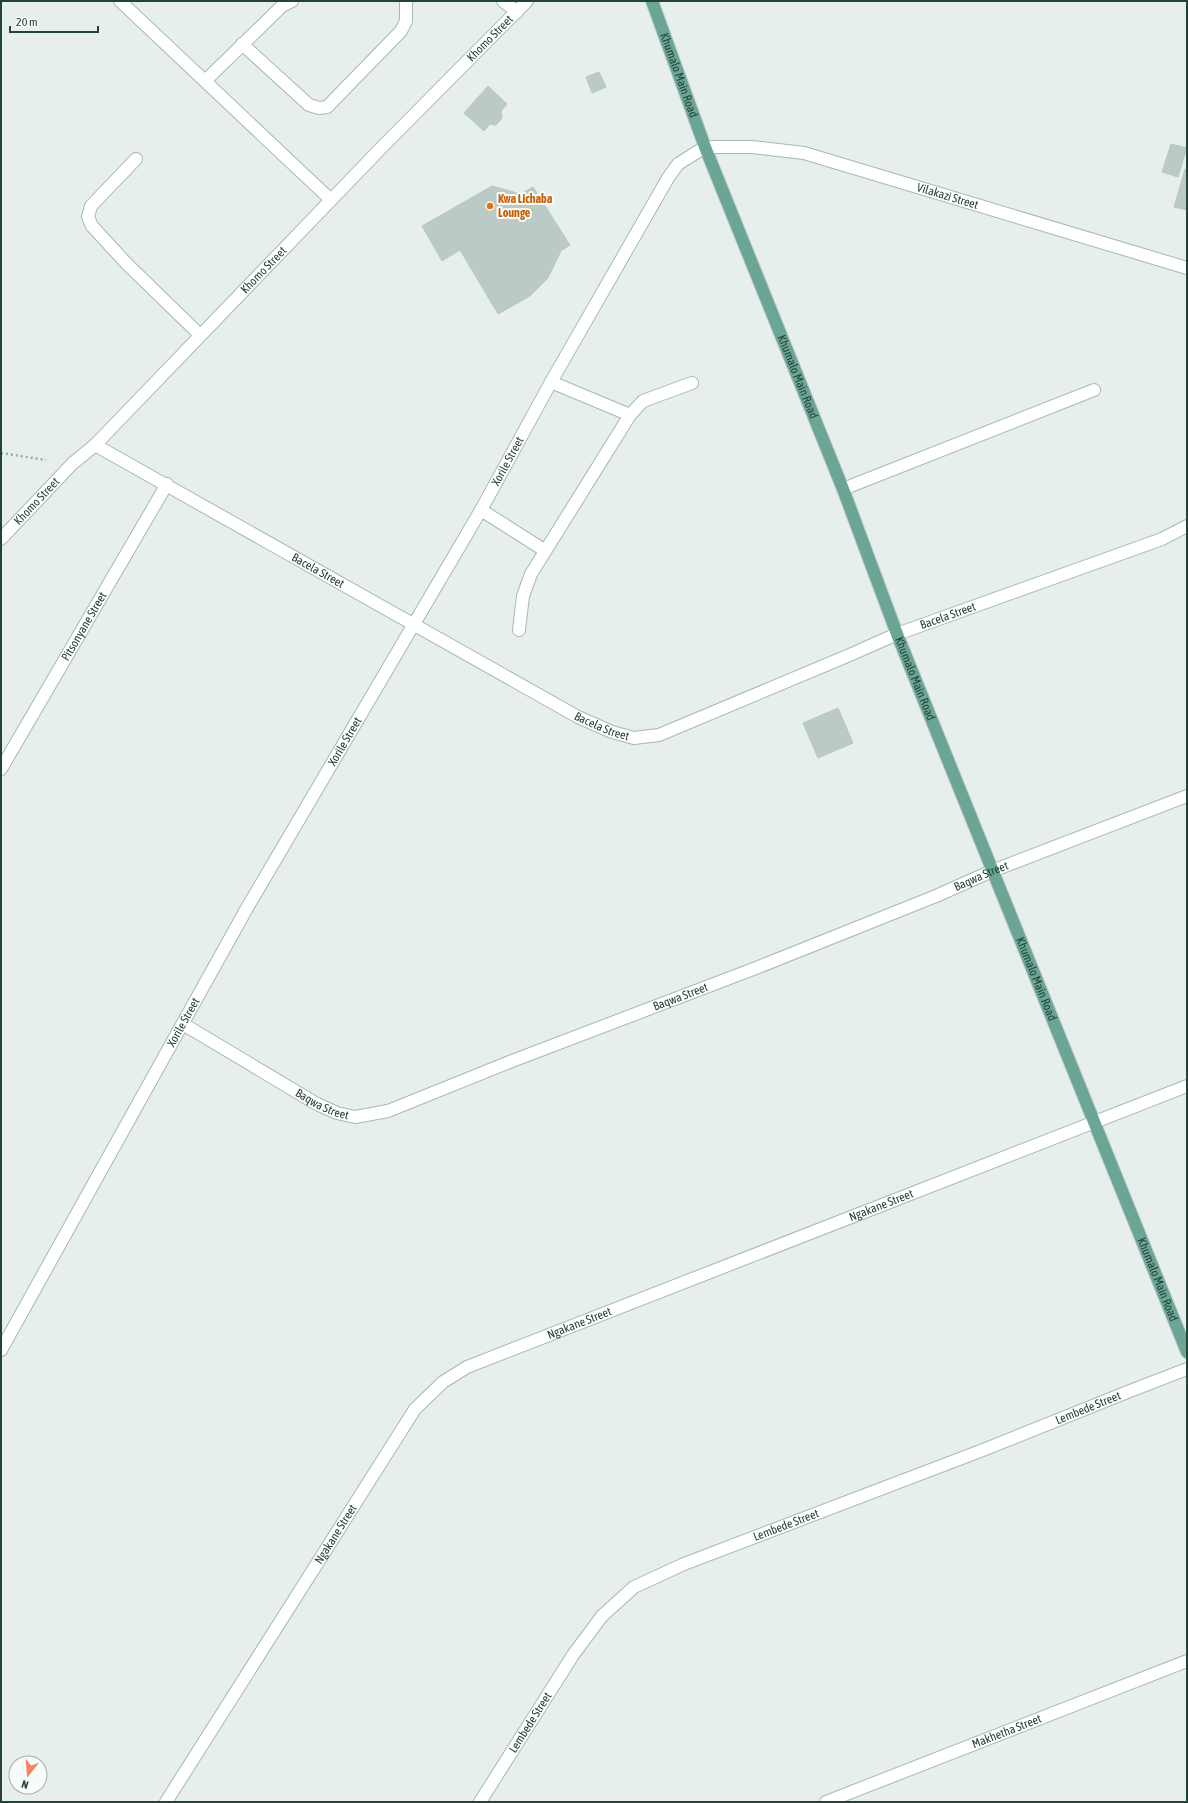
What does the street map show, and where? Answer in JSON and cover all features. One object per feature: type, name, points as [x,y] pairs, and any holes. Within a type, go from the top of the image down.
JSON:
[{"type":"main road","name":"Khumalo Main Road","points":[[652,1],[704,147],[843,489],[897,634],[1187,1352]]},
{"type":"street","points":[[120,1],[331,200]]},
{"type":"street","points":[[205,81],[282,6],[292,1]]},
{"type":"street","points":[[242,44],[309,105],[319,108],[327,107],[401,31],[406,21],[406,1]]},
{"type":"street","points":[[503,1],[517,12]]},
{"type":"street","name":"Khomo Street","points":[[1,540],[72,464],[95,445],[331,200],[527,1]]},
{"type":"street","name":"Vilakazi Street","points":[[704,147],[752,147],[804,153],[1187,268]]},
{"type":"street","name":"Xorile Street","points":[[1,1350],[247,908],[481,510],[551,382],[668,178],[678,164],[704,147]]},
{"type":"street","points":[[136,159],[91,206],[88,217],[92,226],[126,263],[200,335]]},
{"type":"street","points":[[551,382],[630,414]]},
{"type":"street","points":[[519,630],[523,596],[530,574],[630,414],[643,401],[692,383]]},
{"type":"street","points":[[843,489],[1094,390]]},
{"type":"street","name":"Bacela Street","points":[[95,445],[167,484],[578,717],[612,732],[634,738],[659,735],[897,634],[1162,538],[1187,526]]},
{"type":"street","name":"Pitsonyane Street","points":[[1,770],[167,484]]},
{"type":"street","points":[[481,510],[544,550]]},
{"type":"street","name":"Baqwa Street","points":[[183,1024],[317,1104],[337,1113],[355,1117],[388,1111],[512,1060],[756,968],[936,896],[992,871],[1187,796]]},
{"type":"street","name":"Ngakane Street","points":[[166,1802],[415,1409],[443,1382],[468,1367],[1187,1086]]},
{"type":"street","name":"Lembede Street","points":[[480,1802],[573,1654],[602,1616],[634,1587],[684,1564],[984,1450],[1130,1391],[1187,1370]]},
{"type":"street","name":"Makhetha Street","points":[[826,1802],[1187,1661]]},
{"type":"path","points":[[1,454],[72,464]]},
{"type":"building","points":[[599,72],[606,87],[592,93],[586,77]]},
{"type":"building","points":[[488,86],[507,104],[501,111],[502,118],[496,125],[490,124],[484,131],[464,113]]},
{"type":"building","points":[[1171,144],[1187,148],[1178,177],[1162,172]]},
{"type":"building","points":[[1185,169],[1187,170],[1187,210],[1174,207]]},
{"type":"building","points":[[492,186],[521,194],[533,187],[570,245],[561,251],[548,278],[530,296],[498,314],[460,250],[442,261],[422,226]]},
{"type":"building","points":[[838,708],[853,743],[818,758],[803,723]]},
{"type":"place","name":"Kwa Lichaba Lounge","points":[[490,206]]}]
